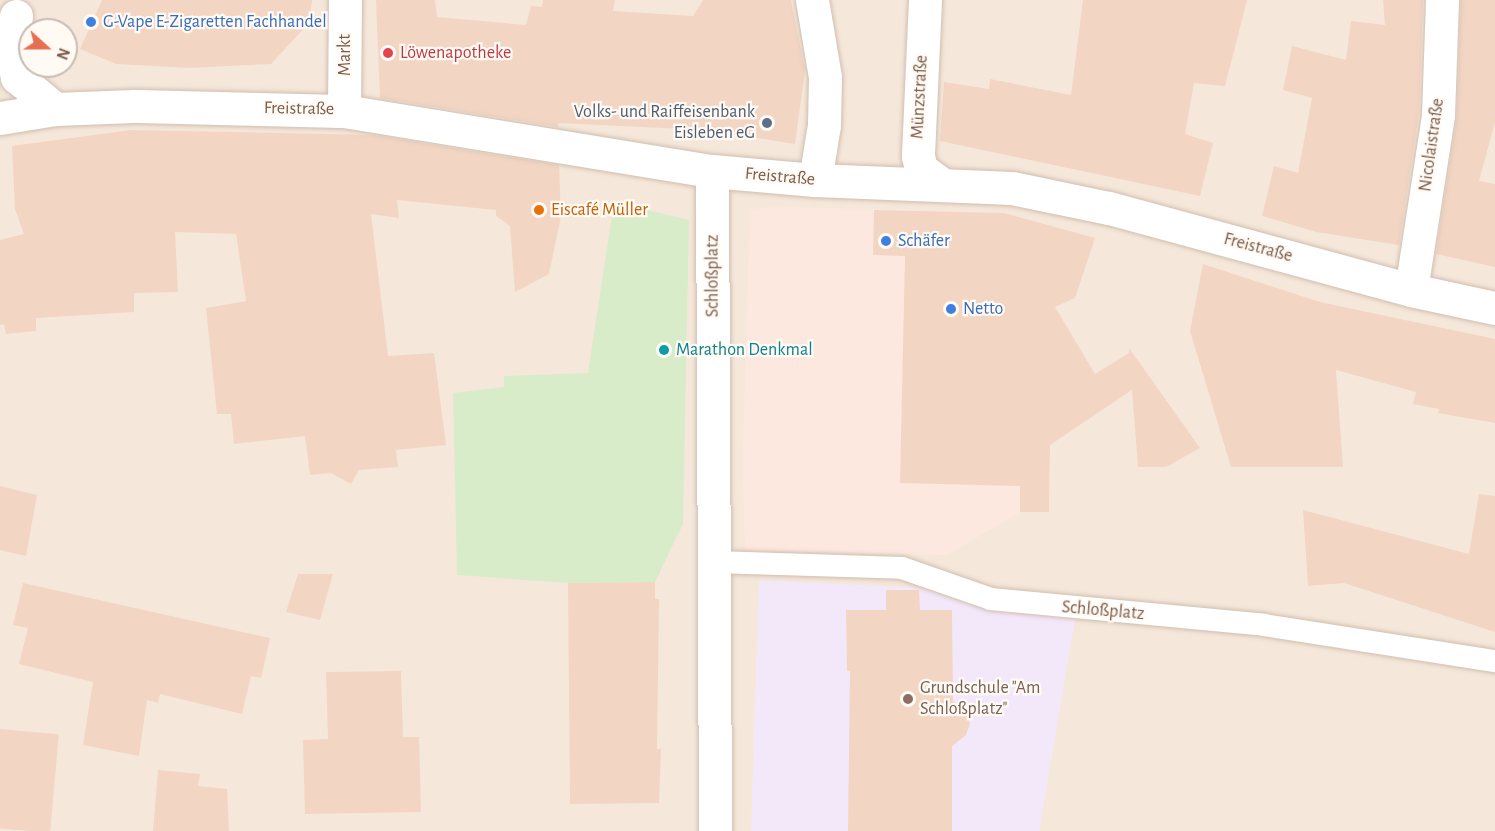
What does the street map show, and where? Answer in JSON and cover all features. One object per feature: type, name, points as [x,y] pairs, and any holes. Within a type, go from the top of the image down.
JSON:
[{"type":"street","name":"Markt","points":[[344,111],[345,0]]},
{"type":"street","points":[[812,0],[825,77],[824,125],[815,180]]},
{"type":"street","name":"Münzstraße","points":[[925,0],[918,156],[921,169],[940,183]]},
{"type":"street","name":"Nicolaistraße","points":[[1411,290],[1438,115],[1442,0]]},
{"type":"street","points":[[14,18],[12,54],[17,77],[55,109]]},
{"type":"street","name":"Freistraße","points":[[55,109],[134,106],[344,111],[712,171],[815,180],[940,183],[1012,188],[1109,208],[1411,290],[1495,308]]},
{"type":"street","points":[[0,118],[55,109]]},
{"type":"street","name":"Schloßplatz","points":[[712,171],[715,831]]},
{"type":"lane","name":"Schloßplatz","points":[[715,562],[902,568],[1001,601],[1274,626],[1495,661]]},
{"type":"shaded area","points":[[0,0],[1495,0],[1495,831],[0,831]]},
{"type":"shaded area","points":[[777,207],[1004,213],[999,239],[1051,434],[1049,512],[1020,512],[947,555],[745,550],[743,458],[750,209]]},
{"type":"shaded area","name":"Grundschule \"Am Schloßplatz\"","points":[[759,580],[921,588],[981,608],[1075,619],[1039,831],[751,831]]},
{"type":"green space","points":[[614,202],[689,220],[683,524],[655,582],[568,583],[457,575],[453,393],[504,387],[504,376],[588,373]]},
{"type":"building","points":[[102,0],[312,0],[309,23],[271,64],[190,68],[116,64],[80,49]]},
{"type":"building","points":[[376,0],[435,0],[437,17],[526,25],[531,6],[542,7],[543,0],[615,0],[613,11],[693,16],[703,0],[791,0],[805,70],[795,144],[705,130],[558,123],[558,127],[380,98]]},
{"type":"building","points":[[1083,0],[1247,0],[1225,86],[1194,83],[1185,134],[1213,143],[1200,196],[940,141],[944,82],[989,89],[990,79],[1071,95]]},
{"type":"building","points":[[1383,0],[1423,0],[1419,113],[1399,245],[1316,232],[1262,216],[1274,166],[1298,173],[1312,98],[1283,90],[1292,46],[1346,60],[1351,21],[1385,25]]},
{"type":"building","points":[[1461,0],[1495,0],[1495,122],[1479,181],[1495,184],[1495,267],[1436,254],[1457,118]]},
{"type":"building","points":[[131,130],[372,135],[559,165],[561,216],[549,274],[515,292],[510,226],[496,216],[496,210],[397,200],[399,218],[371,214],[388,356],[434,353],[446,445],[396,450],[398,467],[359,470],[351,484],[331,473],[310,475],[305,436],[234,444],[231,414],[217,414],[206,308],[246,301],[236,234],[175,232],[178,292],[134,293],[134,312],[36,318],[36,331],[6,334],[4,324],[0,325],[0,240],[24,234],[15,209],[12,146]]},
{"type":"building","name":"Netto","points":[[874,210],[1004,213],[1095,238],[1075,298],[1055,307],[1095,374],[1129,353],[1129,348],[1200,448],[1166,467],[1138,467],[1132,390],[1050,445],[1049,512],[1020,512],[1020,486],[900,483],[905,256],[873,255]]},
{"type":"building","points":[[1203,264],[1320,302],[1495,339],[1495,423],[1438,413],[1439,409],[1413,404],[1416,392],[1336,370],[1343,467],[1231,467],[1190,331]]},
{"type":"building","points":[[0,486],[37,495],[26,556],[0,550]]},
{"type":"building","points":[[1479,494],[1495,496],[1495,632],[1344,583],[1308,586],[1303,510],[1469,554]]},
{"type":"building","points":[[298,574],[333,574],[320,620],[286,612]]},
{"type":"building","points":[[655,582],[655,599],[659,599],[657,749],[661,749],[659,803],[570,804],[568,583]]},
{"type":"building","points":[[23,583],[270,638],[261,678],[251,676],[242,714],[160,694],[158,703],[147,700],[139,756],[83,745],[93,682],[19,664],[28,628],[13,625]]},
{"type":"building","points":[[886,590],[919,590],[920,610],[952,610],[953,701],[966,713],[970,724],[966,735],[952,746],[952,831],[848,831],[850,671],[847,671],[846,610],[886,610]]},
{"type":"building","points":[[401,671],[403,737],[419,737],[421,812],[305,814],[303,740],[328,739],[326,672]]},
{"type":"building","points":[[0,729],[59,734],[50,831],[0,828]]},
{"type":"building","points":[[158,770],[200,774],[198,786],[227,789],[229,831],[153,831]]},
{"type":"place","name":"G-Vape E-Zigaretten Fachhandel","points":[[91,22]]},
{"type":"place","name":"Löwenapotheke","points":[[388,53]]},
{"type":"place","name":"Volks- und Raiffeisenbank Eisleben eG","points":[[767,123]]},
{"type":"place","name":"Eiscafé Müller","points":[[539,210]]},
{"type":"place","name":"Schäfer","points":[[886,241]]},
{"type":"place","name":"Netto","points":[[951,309]]},
{"type":"place","name":"Marathon Denkmal","points":[[664,350]]},
{"type":"place","name":"Grundschule \"Am Schloßplatz\"","points":[[908,699]]}]
